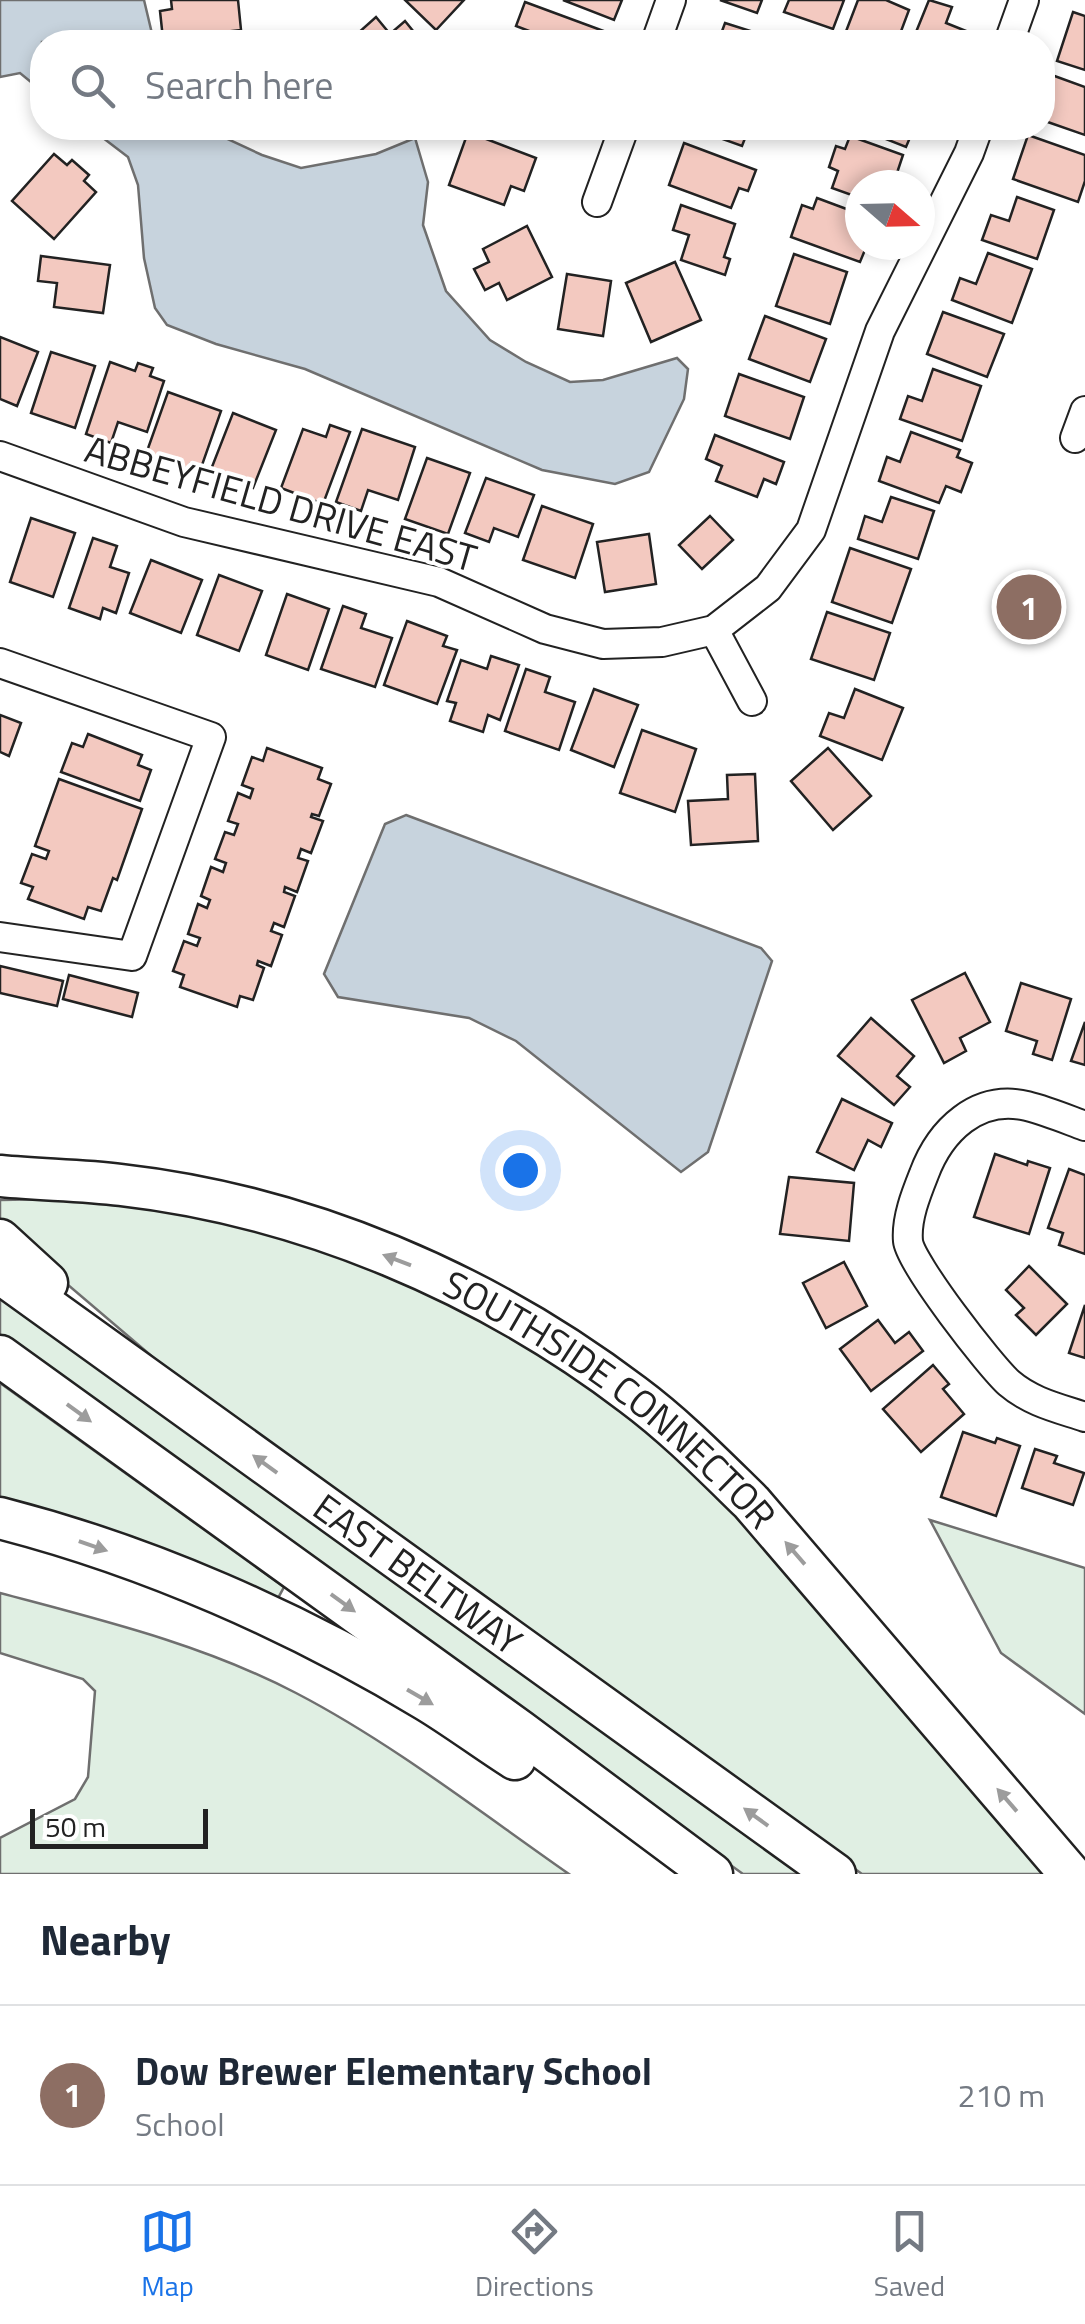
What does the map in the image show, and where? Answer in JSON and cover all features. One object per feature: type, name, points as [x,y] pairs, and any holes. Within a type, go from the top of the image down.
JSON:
[{"type":"highway","name":"SOUTHSIDE CONNECTOR","points":[[0,1176],[137,1187],[220,1202],[310,1226],[484,1298],[542,1332],[634,1396],[751,1502],[1070,1874]]},
{"type":"highway","points":[[0,1240],[159,1388]]},
{"type":"highway","name":"EAST BELTWAY","points":[[0,1273],[835,1874]]},
{"type":"highway","name":"EAST BELTWAY","points":[[0,1356],[712,1874]]},
{"type":"highway","points":[[0,1518],[94,1546],[326,1644],[426,1700],[694,1874]]},
{"type":"street","points":[[661,30],[672,0]]},
{"type":"street","points":[[1013,30],[1024,0]]},
{"type":"street","points":[[597,202],[620,140]]},
{"type":"street","points":[[752,701],[714,630],[768,588],[810,530],[880,331],[973,140]]},
{"type":"street","points":[[1075,438],[1085,410]]},
{"type":"street","name":"ABBEYFIELD DRIVE EAST","points":[[0,456],[184,522],[439,582],[546,630],[603,644],[662,642],[714,630]]},
{"type":"street","points":[[0,662],[211,738],[132,956],[0,938]]},
{"type":"street","points":[[1085,1126],[1024,1105],[988,1106],[962,1117],[934,1148],[913,1203],[908,1242],[922,1273],[1007,1381],[1035,1401],[1085,1417]]},
{"type":"green space","points":[[55,1199],[146,1207],[236,1224],[324,1250],[409,1283],[491,1324],[569,1371],[643,1425],[712,1485],[1047,1874],[862,1874],[175,1376],[0,1227],[0,1200]]},
{"type":"green space","points":[[0,1289],[812,1874],[743,1874],[0,1339]]},
{"type":"green space","points":[[0,1383],[284,1587],[278,1598],[141,1541],[0,1497]]},
{"type":"green space","points":[[930,1520],[1085,1568],[1085,1714],[1001,1653]]},
{"type":"green space","points":[[0,1593],[188,1647],[296,1693],[401,1756],[569,1874],[0,1874],[0,1838],[75,1799],[88,1777],[95,1691],[83,1679],[0,1653]]},
{"type":"shaded area","points":[[0,0],[144,0],[151,30],[30,30],[30,81],[20,73],[0,77]]},
{"type":"shaded area","points":[[106,140],[230,140],[301,168],[376,154],[416,140],[428,182],[423,225],[446,291],[490,340],[570,382],[603,380],[677,358],[688,369],[684,399],[649,472],[615,484],[542,470],[305,369],[216,344],[167,325],[155,308],[144,258],[138,185],[128,157]]},
{"type":"shaded area","points":[[406,815],[761,948],[772,961],[708,1152],[681,1172],[516,1041],[469,1018],[338,997],[324,974],[385,824]]},
{"type":"building","points":[[171,0],[238,0],[241,30],[162,30],[160,11],[172,9]]},
{"type":"building","points":[[405,0],[464,0],[436,30]]},
{"type":"building","points":[[563,0],[622,0],[614,20]]},
{"type":"building","points":[[720,0],[762,0],[757,13]]},
{"type":"building","points":[[789,0],[844,0],[833,29],[784,12]]},
{"type":"building","points":[[858,0],[886,0],[909,10],[902,30],[847,30]]},
{"type":"building","points":[[929,0],[952,7],[946,23],[964,30],[917,30]]},
{"type":"building","points":[[525,2],[601,30],[526,30],[516,26]]},
{"type":"building","points":[[1073,12],[1085,16],[1085,70],[1057,61]]},
{"type":"building","points":[[376,17],[387,30],[361,30]]},
{"type":"building","points":[[405,21],[412,30],[395,30]]},
{"type":"building","points":[[725,23],[747,30],[722,30]]},
{"type":"building","points":[[1055,76],[1085,87],[1085,135],[1055,125]]},
{"type":"building","points":[[465,140],[489,140],[536,158],[524,191],[511,186],[504,205],[449,185]]},
{"type":"building","points":[[848,140],[861,140],[903,155],[898,170],[845,170],[845,193],[832,188],[838,171],[829,167],[836,146],[845,149]]},
{"type":"building","points":[[888,140],[909,140],[906,147]]},
{"type":"building","points":[[1026,140],[1042,140],[1085,155],[1085,181],[1078,202],[1013,179]]},
{"type":"building","points":[[684,143],[756,170],[748,191],[739,188],[731,208],[669,185]]},
{"type":"building","points":[[54,154],[67,165],[72,160],[89,175],[84,181],[96,192],[54,239],[12,201]]},
{"type":"building","points":[[1017,197],[1054,210],[1037,259],[982,240],[991,215],[1009,221]]},
{"type":"building","points":[[817,198],[845,208],[845,257],[791,237],[802,205],[813,209]]},
{"type":"building","points":[[681,205],[735,224],[724,257],[730,259],[725,275],[681,260],[689,235],[673,230]]},
{"type":"building","points":[[527,226],[552,277],[507,300],[499,283],[485,290],[474,269],[489,262],[483,249]]},
{"type":"building","points":[[988,253],[1032,269],[1012,323],[952,300],[960,278],[976,284]]},
{"type":"building","points":[[794,254],[847,272],[830,324],[776,306]]},
{"type":"building","points":[[41,256],[110,265],[103,313],[54,307],[57,283],[38,281]]},
{"type":"building","points":[[675,262],[701,320],[651,342],[626,283]]},
{"type":"building","points":[[567,274],[611,281],[603,336],[558,329]]},
{"type":"building","points":[[943,312],[1004,334],[987,377],[927,354]]},
{"type":"building","points":[[765,316],[826,339],[810,382],[749,359]]},
{"type":"building","points":[[0,337],[38,352],[17,406],[0,399]]},
{"type":"building","points":[[51,352],[95,366],[75,428],[31,413]]},
{"type":"building","points":[[110,362],[135,371],[138,363],[153,368],[150,376],[164,381],[147,432],[118,422],[111,443],[86,434]]},
{"type":"building","points":[[933,369],[981,386],[962,441],[900,419],[908,396],[922,401]]},
{"type":"building","points":[[739,374],[804,397],[790,439],[725,416]]},
{"type":"building","points":[[168,392],[221,411],[201,468],[190,464],[188,469],[146,454]]},
{"type":"building","points":[[233,413],[276,430],[253,488],[210,472]]},
{"type":"building","points":[[330,425],[350,432],[323,504],[281,488],[303,429],[326,437]]},
{"type":"building","points":[[362,429],[415,447],[398,500],[368,490],[361,511],[336,502]]},
{"type":"building","points":[[911,432],[960,450],[957,457],[972,463],[961,492],[946,486],[939,503],[879,481],[887,457],[900,462]]},
{"type":"building","points":[[715,435],[784,462],[776,484],[764,479],[757,497],[716,481],[722,466],[706,459]]},
{"type":"building","points":[[427,458],[470,473],[448,534],[405,519]]},
{"type":"building","points":[[486,478],[534,495],[518,537],[494,528],[489,542],[465,533]]},
{"type":"building","points":[[891,497],[934,511],[918,559],[858,539],[865,516],[882,522]]},
{"type":"building","points":[[542,506],[593,524],[575,578],[523,560]]},
{"type":"building","points":[[710,516],[733,540],[702,569],[679,545]]},
{"type":"building","points":[[31,518],[75,533],[53,597],[10,582]]},
{"type":"building","points":[[649,534],[656,584],[605,592],[597,542]]},
{"type":"building","points":[[93,538],[117,546],[110,567],[129,573],[116,613],[103,608],[100,619],[69,608]]},
{"type":"building","points":[[850,548],[911,569],[892,623],[832,602]]},
{"type":"building","points":[[151,560],[202,580],[181,633],[130,613]]},
{"type":"building","points":[[219,575],[262,591],[239,651],[197,635]]},
{"type":"building","points":[[287,594],[329,609],[308,670],[266,655]]},
{"type":"building","points":[[343,606],[366,614],[361,628],[392,638],[375,687],[321,669]]},
{"type":"building","points":[[827,612],[890,633],[874,680],[811,659]]},
{"type":"building","points":[[407,621],[447,636],[443,646],[457,650],[437,704],[384,685]]},
{"type":"building","points":[[491,656],[519,665],[500,720],[488,715],[483,732],[450,721],[456,703],[447,701],[461,660],[487,669]]},
{"type":"building","points":[[526,669],[550,677],[545,692],[575,702],[559,750],[505,731]]},
{"type":"building","points":[[594,689],[638,705],[614,767],[571,750]]},
{"type":"building","points":[[855,689],[903,708],[882,760],[820,736],[829,713],[844,718]]},
{"type":"building","points":[[0,715],[21,723],[9,756],[0,752]]},
{"type":"building","points":[[642,730],[696,749],[675,812],[620,793]]},
{"type":"building","points":[[88,734],[142,755],[138,765],[151,770],[140,801],[61,772],[72,743],[83,747]]},
{"type":"building","points":[[267,748],[322,768],[318,779],[331,784],[319,816],[311,817],[323,821],[311,853],[301,849],[298,858],[308,861],[297,892],[285,887],[284,892],[295,896],[284,927],[274,923],[271,931],[282,935],[271,966],[258,961],[257,965],[264,968],[253,1000],[240,996],[237,1007],[180,987],[184,975],[173,971],[184,941],[197,946],[200,938],[188,934],[198,904],[207,908],[210,900],[201,896],[211,867],[223,872],[226,863],[215,859],[225,832],[234,835],[238,824],[228,821],[238,793],[250,798],[253,789],[242,785],[252,757],[263,761]]},
{"type":"building","points":[[828,748],[871,796],[833,830],[791,781]]},
{"type":"building","points":[[755,774],[758,841],[691,845],[688,801],[728,799],[727,775]]},
{"type":"building","points":[[59,779],[142,809],[117,880],[113,878],[101,911],[88,907],[84,919],[28,899],[33,887],[21,883],[32,854],[46,859],[49,851],[35,846]]},
{"type":"building","points":[[0,966],[63,981],[57,1006],[0,993]]},
{"type":"building","points":[[965,973],[990,1022],[960,1038],[966,1051],[944,1063],[912,1000]]},
{"type":"building","points":[[69,975],[138,993],[132,1017],[63,999]]},
{"type":"building","points":[[1021,983],[1071,999],[1052,1060],[1033,1054],[1037,1041],[1006,1031]]},
{"type":"building","points":[[871,1018],[914,1056],[897,1076],[910,1087],[894,1105],[838,1056]]},
{"type":"building","points":[[1085,1022],[1085,1065],[1071,1061]]},
{"type":"building","points":[[842,1099],[892,1123],[881,1147],[868,1140],[854,1170],[817,1152]]},
{"type":"building","points":[[995,1154],[1050,1168],[1029,1234],[974,1217]]},
{"type":"building","points":[[1069,1169],[1085,1175],[1085,1254],[1059,1245],[1063,1233],[1048,1228]]},
{"type":"building","points":[[789,1177],[854,1183],[849,1241],[780,1234]]},
{"type":"building","points":[[844,1262],[867,1306],[826,1328],[803,1283]]},
{"type":"building","points":[[1029,1266],[1067,1304],[1036,1335],[1016,1315],[1024,1308],[1006,1290]]},
{"type":"building","points":[[1085,1305],[1085,1358],[1069,1353]]},
{"type":"building","points":[[878,1320],[895,1343],[909,1332],[923,1351],[871,1391],[840,1349]]},
{"type":"building","points":[[933,1365],[949,1384],[943,1389],[964,1414],[921,1452],[883,1409]]},
{"type":"building","points":[[963,1432],[995,1443],[997,1438],[1020,1446],[996,1516],[941,1497]]},
{"type":"building","points":[[1035,1449],[1057,1456],[1054,1463],[1084,1473],[1073,1505],[1022,1488]]},
{"type":"place","name":"Dow Brewer Elementary School","points":[[1029,607]]}]
